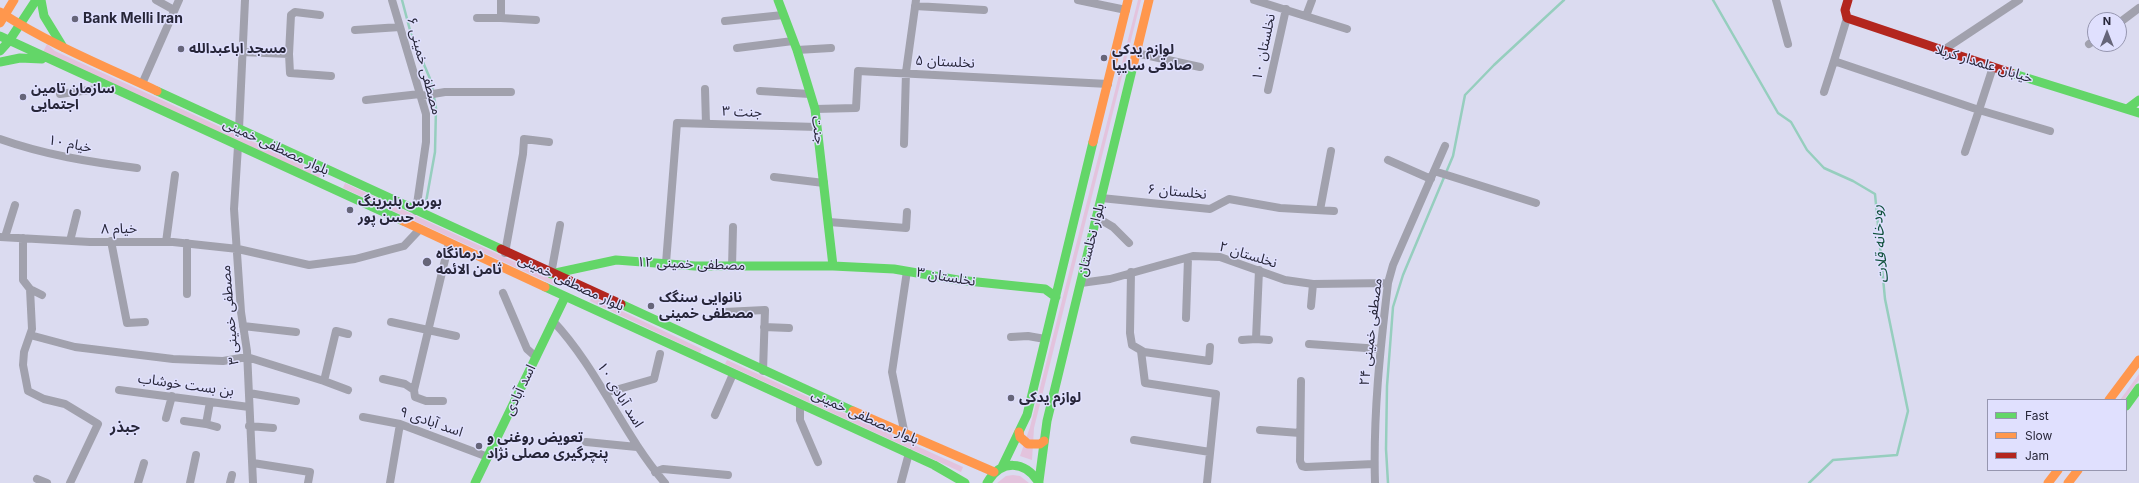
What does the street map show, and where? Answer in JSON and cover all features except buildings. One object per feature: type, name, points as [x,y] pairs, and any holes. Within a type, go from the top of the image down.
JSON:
[{"type":"main road","points":[[0,23],[3,13],[14,0]]},
{"type":"main road","name":"جنت","points":[[778,0],[797,50],[815,109],[833,266]]},
{"type":"main road","name":"بلوار نخلستان","points":[[987,483],[998,470],[1027,415],[1128,0]]},
{"type":"main road","name":"بلوار نخلستان","points":[[1039,482],[1044,441],[1080,283],[1149,0]]},
{"type":"main road","points":[[1847,18],[1845,10],[1848,0]]},
{"type":"main road","points":[[0,51],[9,41],[35,1],[64,48]]},
{"type":"main road","name":"بلوار مصطفی خمینی","points":[[3,13],[20,25],[64,48],[572,284],[905,435],[998,470]]},
{"type":"main road","name":"خیابان علمدار کربلا","points":[[1847,18],[1942,51],[2139,113]]},
{"type":"main road","name":"بلوار مصطفی خمینی","points":[[0,36],[565,297],[934,465],[965,483]]},
{"type":"main road","points":[[0,62],[34,57],[55,61]]},
{"type":"main road","points":[[2127,109],[2139,100]]},
{"type":"main road","points":[[328,187],[334,174]]},
{"type":"main road","name":"مصطفی خمینی ۱۲","points":[[551,274],[616,260],[732,267],[833,266]]},
{"type":"main road","name":"نخلستان ۳","points":[[833,266],[907,271],[958,280],[1045,290],[1056,297]]},
{"type":"main road","name":"اسد آبادی","points":[[476,483],[572,284]]},
{"type":"main road","points":[[713,364],[719,351]]},
{"type":"main road","points":[[2110,399],[2139,360]]},
{"type":"main road","points":[[2127,405],[2139,388]]},
{"type":"main road","points":[[1019,432],[1020,437],[1028,444],[1034,445],[1044,441]]},
{"type":"main road","points":[[998,470],[1014,465],[1027,468],[1039,482]]},
{"type":"main road","points":[[2048,483],[2057,471]]},
{"type":"main road","points":[[2068,483],[2077,471]]},
{"type":"street","points":[[156,0],[174,10]]},
{"type":"street","points":[[142,84],[179,0]]},
{"type":"street","points":[[239,129],[245,0]]},
{"type":"street","name":"مصطفی خمینی ۶","points":[[392,0],[426,114],[426,142],[416,211]]},
{"type":"street","points":[[501,0],[501,18]]},
{"type":"street","points":[[1078,0],[1126,10]]},
{"type":"street","name":"نخلستان ۱۰","points":[[1254,0],[1347,29]]},
{"type":"street","points":[[1306,16],[1312,0]]},
{"type":"street","points":[[1776,0],[1788,44]]},
{"type":"street","points":[[1942,51],[2019,0]]},
{"type":"street","points":[[904,144],[906,72],[915,3],[984,10]]},
{"type":"street","points":[[2127,17],[2139,8]]},
{"type":"street","name":"نخلستان ۱۰","points":[[1268,90],[1286,9]]},
{"type":"street","points":[[320,15],[295,12],[291,15],[289,54],[290,73],[331,76]]},
{"type":"street","points":[[725,21],[784,15]]},
{"type":"street","points":[[478,18],[536,20]]},
{"type":"street","points":[[1824,92],[1847,18]]},
{"type":"street","points":[[355,30],[400,27]]},
{"type":"street","points":[[737,48],[793,41]]},
{"type":"street","points":[[797,50],[831,48]]},
{"type":"street","points":[[242,52],[289,54]]},
{"type":"street","points":[[1136,53],[1200,67]]},
{"type":"street","points":[[1834,61],[1979,110],[2050,131]]},
{"type":"street","points":[[1965,152],[1993,67]]},
{"type":"street","name":"نخلستان ۵","points":[[815,109],[856,108],[858,71],[906,72],[1108,84]]},
{"type":"street","points":[[60,94],[97,89],[104,84]]},
{"type":"street","points":[[705,89],[706,124]]},
{"type":"street","points":[[760,91],[810,94]]},
{"type":"street","points":[[366,100],[445,92],[511,92]]},
{"type":"street","name":"جنت ۳","points":[[666,263],[677,123],[817,127]]},
{"type":"street","name":"خیام ۱۰","points":[[0,139],[24,148],[69,159],[137,168]]},
{"type":"street","points":[[506,253],[524,154],[524,139],[549,142]]},
{"type":"street","name":"مصطفی خمینی ۳","points":[[238,146],[234,209],[243,326],[248,357],[249,426],[253,463],[253,483]]},
{"type":"street","name":"مصطفی خمینی ۲۴","points":[[1375,483],[1374,442],[1380,350],[1388,283],[1393,265],[1445,146]]},
{"type":"street","points":[[1320,210],[1332,150]]},
{"type":"street","points":[[1388,160],[1433,175],[1536,203]]},
{"type":"street","points":[[166,242],[175,175]]},
{"type":"street","points":[[774,177],[824,183]]},
{"type":"street","name":"نخلستان ۶","points":[[1101,198],[1210,209],[1229,199],[1280,208],[1334,211]]},
{"type":"street","points":[[2,237],[15,205]]},
{"type":"street","points":[[70,241],[77,212]]},
{"type":"street","points":[[829,222],[906,228],[906,212]]},
{"type":"street","points":[[1096,217],[1113,227],[1129,243]]},
{"type":"street","points":[[551,274],[560,225]]},
{"type":"street","points":[[732,267],[733,227]]},
{"type":"street","name":"خیام ۸","points":[[2,237],[70,241],[187,243],[238,249],[309,265],[355,260],[404,246],[420,229]]},
{"type":"street","points":[[23,238],[23,280],[30,289],[42,295]]},
{"type":"street","points":[[110,241],[127,323],[145,322]]},
{"type":"street","points":[[187,243],[187,294]]},
{"type":"street","points":[[443,400],[426,401],[415,397],[414,390],[450,243]]},
{"type":"street","name":"نخلستان ۲","points":[[1080,283],[1110,279],[1131,272],[1188,258],[1220,257],[1285,280],[1313,284],[1388,283]]},
{"type":"street","points":[[1186,318],[1188,258]]},
{"type":"street","points":[[1256,339],[1259,270]]},
{"type":"street","points":[[905,435],[892,372],[907,271]]},
{"type":"street","points":[[1131,272],[1130,333],[1132,345],[1141,351],[1209,361],[1210,347]]},
{"type":"street","points":[[1312,306],[1313,284]]},
{"type":"street","points":[[30,289],[32,330],[24,352],[23,365],[28,390],[44,398],[66,404],[98,424],[70,483]]},
{"type":"street","points":[[503,292],[527,349],[536,357]]},
{"type":"street","points":[[724,312],[765,310],[763,371]]},
{"type":"street","name":"اسد آبادی ۱۰","points":[[553,321],[566,335],[605,393],[637,447],[665,483]]},
{"type":"street","points":[[391,322],[456,336]]},
{"type":"street","points":[[243,326],[296,332]]},
{"type":"street","points":[[764,327],[789,328]]},
{"type":"street","points":[[324,381],[336,330],[348,334]]},
{"type":"street","points":[[30,335],[75,347],[173,360],[223,361],[248,357],[348,390]]},
{"type":"street","points":[[1012,337],[1028,336],[1045,339]]},
{"type":"street","points":[[1242,340],[1269,340]]},
{"type":"street","points":[[1309,344],[1380,350]]},
{"type":"street","points":[[1141,351],[1145,383],[1216,394],[1207,483]]},
{"type":"street","points":[[605,393],[654,379],[660,354]]},
{"type":"street","points":[[715,415],[733,374]]},
{"type":"street","points":[[383,379],[405,384],[414,390]]},
{"type":"street","points":[[1301,381],[1300,461],[1302,466],[1374,464]]},
{"type":"street","name":"بن بست خوشاب","points":[[120,390],[249,407]]},
{"type":"street","points":[[249,393],[296,401]]},
{"type":"street","points":[[166,418],[172,396]]},
{"type":"street","points":[[206,424],[210,402]]},
{"type":"street","points":[[800,404],[800,420],[818,462]]},
{"type":"street","name":"اسد آبادی ۹","points":[[363,417],[400,424],[488,457]]},
{"type":"street","points":[[184,421],[217,427]]},
{"type":"street","points":[[390,483],[400,424]]},
{"type":"street","points":[[249,426],[273,428]]},
{"type":"street","points":[[1260,430],[1300,433]]},
{"type":"street","points":[[1134,440],[1210,452]]},
{"type":"street","points":[[586,442],[637,447]]},
{"type":"street","points":[[901,483],[908,453]]},
{"type":"street","points":[[190,483],[196,455]]},
{"type":"street","points":[[138,483],[144,463]]},
{"type":"street","points":[[253,463],[310,472],[308,483]]},
{"type":"street","points":[[655,472],[663,469],[728,475]]},
{"type":"street","points":[[37,479],[47,483]]},
{"type":"shaded area","points":[[1138,0],[1141,0],[1034,428],[1032,460],[1020,456],[1030,427]]},
{"type":"shaded area","points":[[47,44],[55,51],[321,173],[319,178],[43,52]]},
{"type":"shaded area","points":[[345,183],[558,282],[556,286],[343,188]]},
{"type":"shaded area","points":[[592,297],[702,349],[700,353],[590,301]]},
{"type":"shaded area","points":[[727,360],[963,467],[961,472],[725,364]]},
{"type":"shaded area","points":[[2139,374],[2139,380],[2125,399],[2121,399]]},
{"type":"shaded area","points":[[1006,476],[1020,476],[1029,483],[997,483]]},
{"type":"waterway","points":[[402,0],[411,34],[431,81],[436,108],[435,152],[426,202]]},
{"type":"waterway","points":[[1388,483],[1386,449],[1387,386],[1393,307],[1403,275],[1453,156],[1465,95],[1494,65],[1564,0]]},
{"type":"waterway","name":"رودخانه قلات","points":[[1713,0],[1778,113],[1791,122],[1807,150],[1824,168],[1853,181],[1875,194],[1885,299],[1908,411],[1897,455],[1833,460],[1809,483]]},
{"type":"traffic: fast","points":[[9,41],[36,0]]},
{"type":"traffic: fast","points":[[41,0],[44,16],[63,47]]},
{"type":"traffic: fast","points":[[778,0],[797,50],[815,109],[833,266]]},
{"type":"traffic: fast","points":[[0,36],[403,221]]},
{"type":"traffic: fast","points":[[0,51],[9,41]]},
{"type":"traffic: fast","points":[[0,62],[20,58],[42,59]]},
{"type":"traffic: fast","points":[[1039,481],[1047,421],[1133,66]]},
{"type":"traffic: fast","points":[[2011,73],[2139,113]]},
{"type":"traffic: fast","points":[[157,91],[501,249]]},
{"type":"traffic: fast","points":[[2127,109],[2139,100]]},
{"type":"traffic: fast","points":[[1002,467],[1027,415],[1093,142]]},
{"type":"traffic: fast","points":[[551,274],[616,260],[695,266],[833,266],[894,269],[958,280],[1045,289],[1056,297]]},
{"type":"traffic: fast","points":[[545,287],[934,465],[965,483]]},
{"type":"traffic: fast","points":[[475,483],[565,297]]},
{"type":"traffic: fast","points":[[621,304],[853,411]]},
{"type":"traffic: fast","points":[[2127,405],[2139,388]]},
{"type":"traffic: fast","points":[[987,483],[999,470],[1006,466],[1013,465],[1027,470],[1039,483]]},
{"type":"traffic: slow","points":[[0,23],[14,0]]},
{"type":"traffic: slow","points":[[1093,142],[1128,0]]},
{"type":"traffic: slow","points":[[1133,66],[1149,0]]},
{"type":"traffic: slow","points":[[0,12],[57,44],[157,91]]},
{"type":"traffic: slow","points":[[403,221],[545,287]]},
{"type":"traffic: slow","points":[[2110,399],[2139,360]]},
{"type":"traffic: slow","points":[[853,411],[994,472]]},
{"type":"traffic: slow","points":[[1019,432],[1020,437],[1028,444],[1040,444],[1044,441]]},
{"type":"traffic: slow","points":[[2048,483],[2057,471]]},
{"type":"traffic: slow","points":[[2068,483],[2077,471]]},
{"type":"traffic: jam","points":[[1848,0],[1845,10],[1847,18],[2011,73]]},
{"type":"traffic: jam","points":[[501,249],[621,304]]},
{"type":"place","name":"Bank Melli Iran","points":[[75,19]]},
{"type":"place","name":"مسجد اباعبدالله","points":[[181,49]]},
{"type":"place","name":"لوازم یدکی صادقی سایپا","points":[[1104,58]]},
{"type":"place","name":"سازمان تامین اجتمایی","points":[[23,97]]},
{"type":"place","name":"بورس بلبرینگ حسن پور","points":[[350,210]]},
{"type":"place","name":"درمانگاه ثامن الائمه","points":[[427,262]]},
{"type":"place","name":"نانوایی سنگک مصطفی خمینی","points":[[651,306]]},
{"type":"place","name":"لوازم یدکی","points":[[1011,398]]},
{"type":"place","name":"تعویض روغنی و پنچرگیری مصلی نژاد","points":[[479,446]]},
{"type":"district","name":"جبذر","points":[[125,427]]}]
